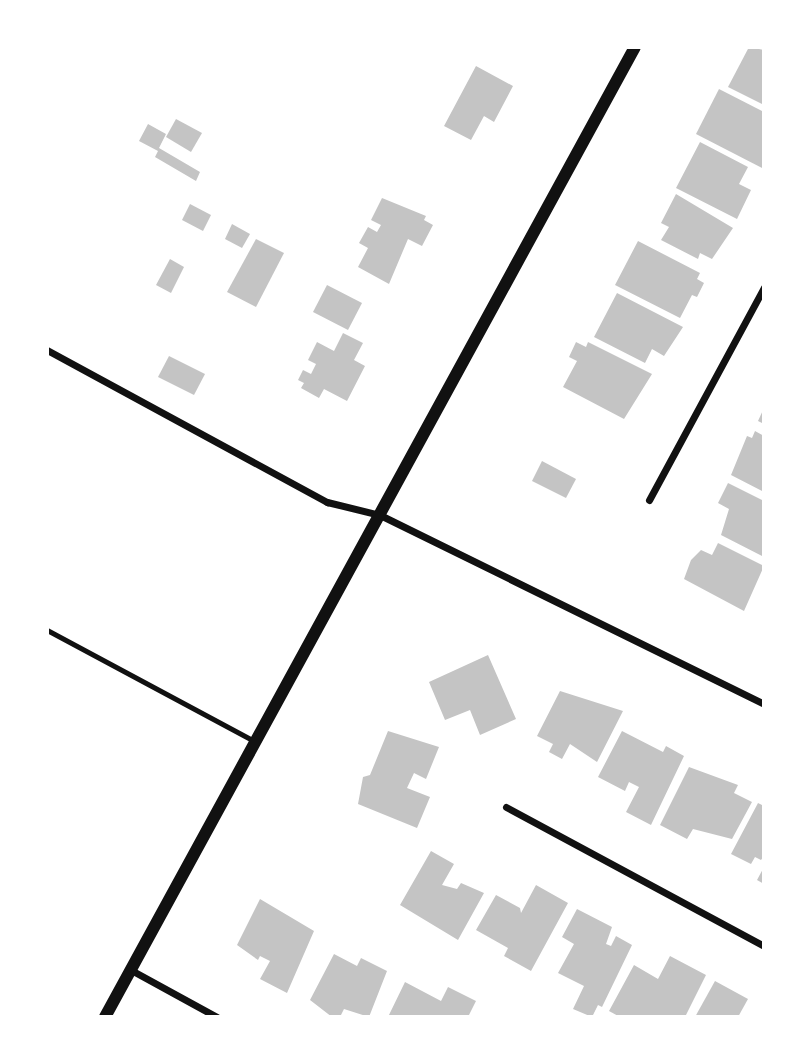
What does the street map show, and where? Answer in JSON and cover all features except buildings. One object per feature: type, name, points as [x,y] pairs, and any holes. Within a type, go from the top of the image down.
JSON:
[{"type":"street","points":[[106,1017],[635,47]]},
{"type":"street","points":[[649,500],[764,287]]},
{"type":"street","points":[[47,350],[327,502],[380,515],[764,704]]},
{"type":"street","points":[[506,807],[764,946]]},
{"type":"street","points":[[131,970],[217,1017]]},
{"type":"lane","points":[[47,630],[256,742]]}]
